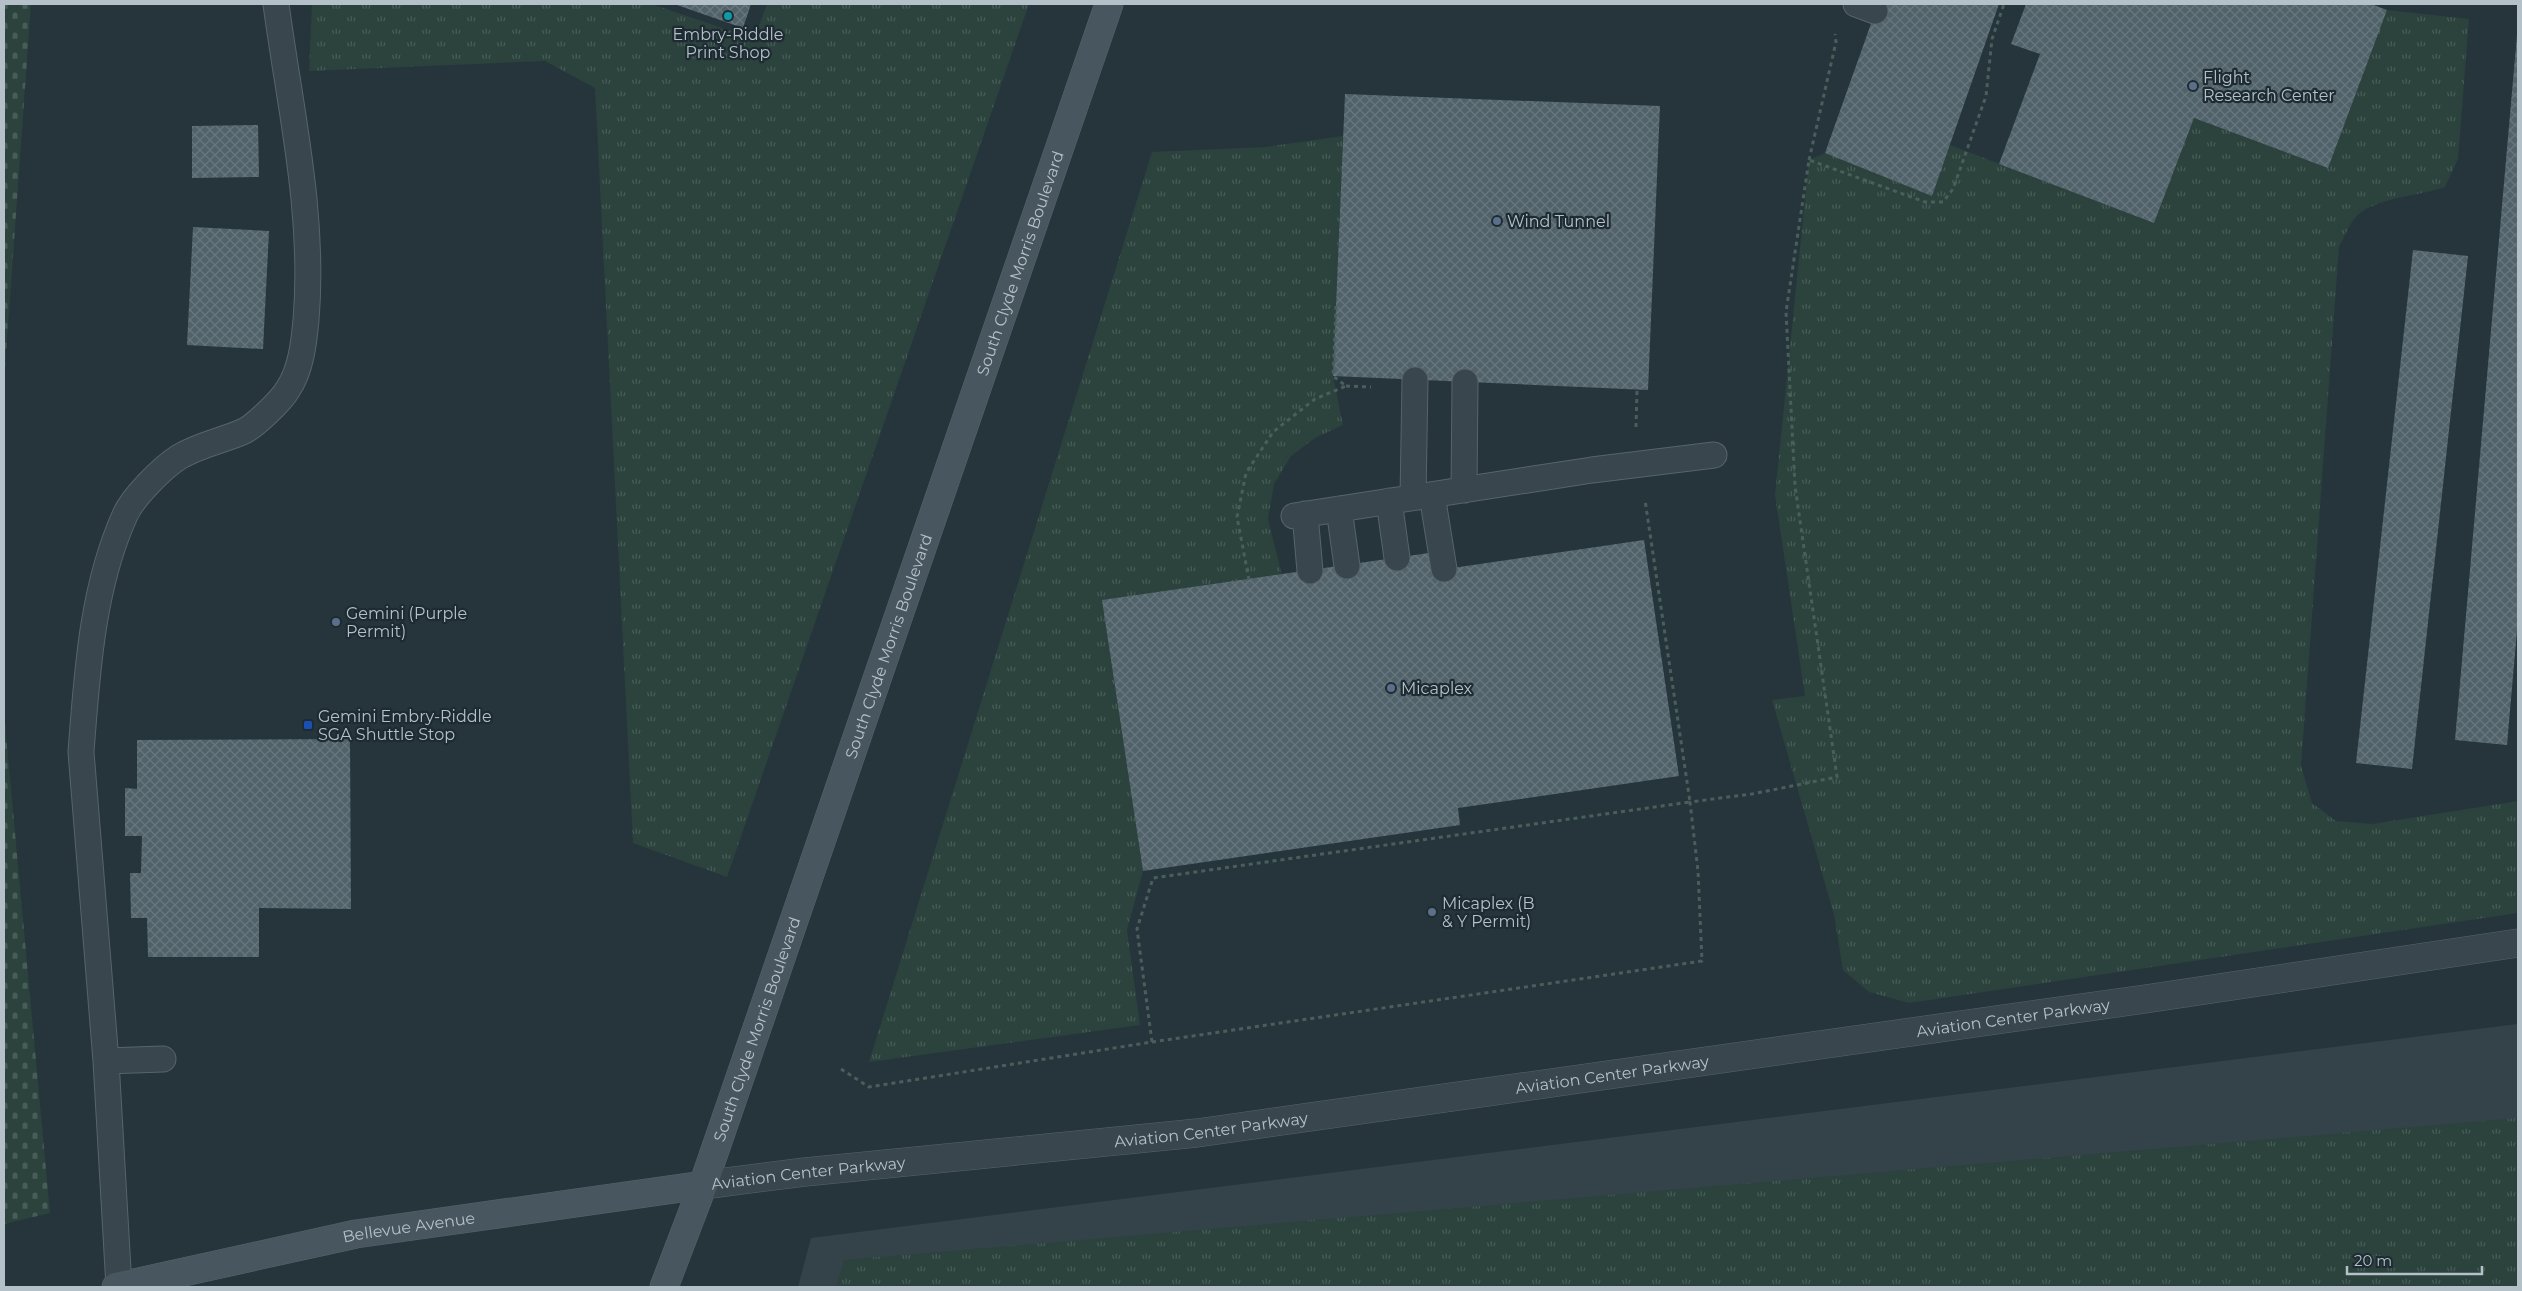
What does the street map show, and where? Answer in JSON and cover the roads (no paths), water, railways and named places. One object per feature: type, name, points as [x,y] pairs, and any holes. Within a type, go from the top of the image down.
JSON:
[{"type":"main road","name":"South Clyde Morris Boulevard","points":[[664,1287],[703,1185],[1109,4]]},
{"type":"main road","name":"Bellevue Avenue","points":[[118,1287],[356,1234],[703,1185]]},
{"type":"street","name":"Aviation Center Parkway","points":[[703,1185],[805,1172],[1197,1133],[2162,996],[2518,943]]},
{"type":"lane","points":[[118,1287],[106,1061],[82,752],[85,701],[98,595],[125,513],[162,468],[195,448],[245,432],[289,389],[303,348],[309,277],[303,187],[276,4]]},
{"type":"lane","points":[[1397,558],[1412,497],[1416,380]]},
{"type":"lane","points":[[1464,490],[1465,382]]},
{"type":"lane","points":[[1310,571],[1300,515],[1638,464],[1714,455]]},
{"type":"lane","points":[[1412,497],[1444,569]]},
{"type":"lane","points":[[1339,509],[1347,566]]},
{"type":"lane","points":[[106,1061],[163,1059]]},
{"type":"place","name":"Embry-Riddle Print Shop","points":[[728,16]]},
{"type":"place","name":"Flight Research Center","points":[[2193,86]]},
{"type":"place","name":"Wind Tunnel","points":[[1497,221]]},
{"type":"place","name":"Gemini (Purple Permit)","points":[[336,622]]},
{"type":"place","name":"Micaplex","points":[[1391,688]]},
{"type":"place","name":"Gemini Embry-Riddle SGA Shuttle Stop","points":[[308,725]]},
{"type":"place","name":"Micaplex (B & Y Permit)","points":[[1432,912]]}]
